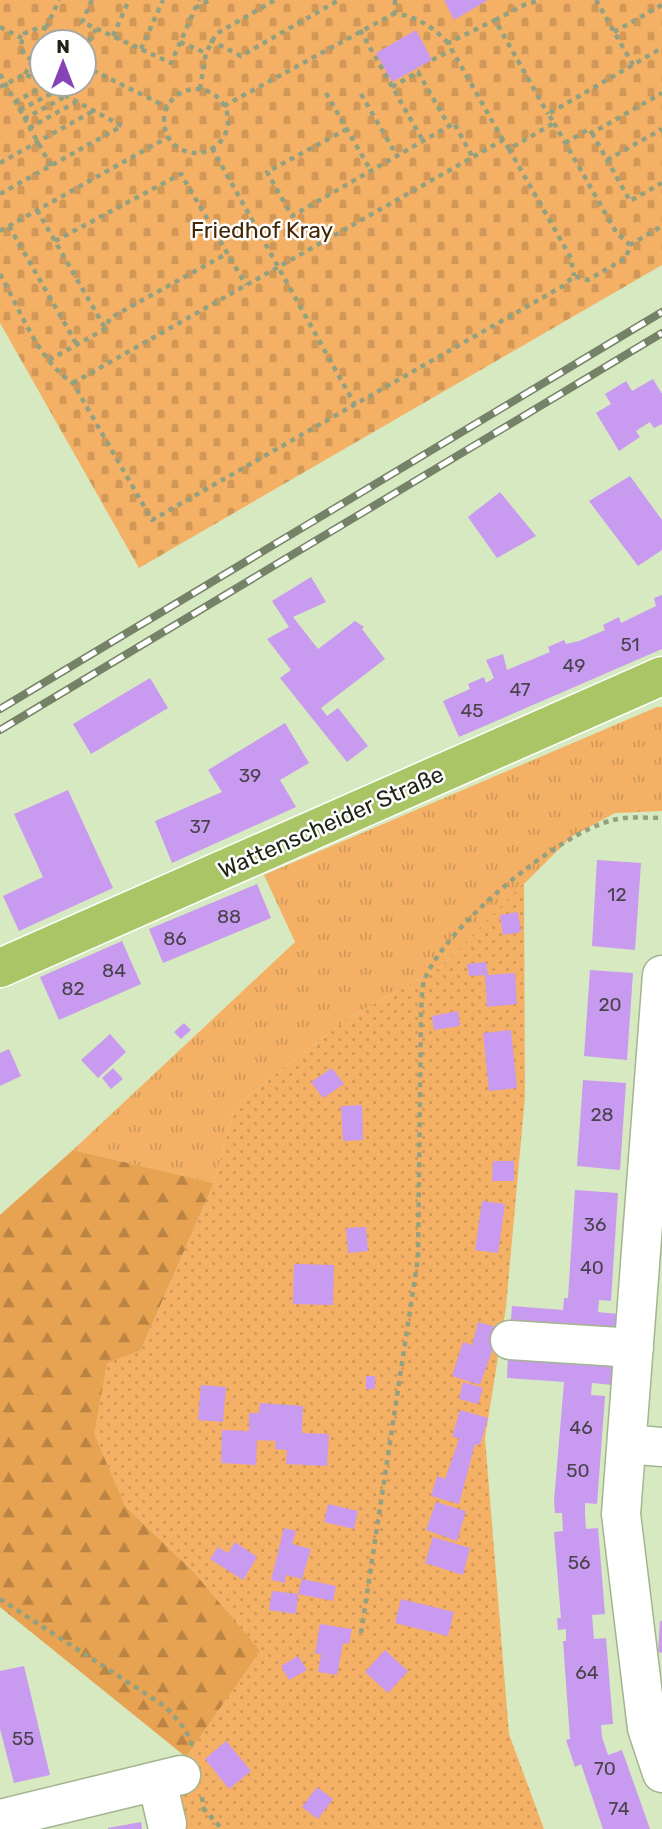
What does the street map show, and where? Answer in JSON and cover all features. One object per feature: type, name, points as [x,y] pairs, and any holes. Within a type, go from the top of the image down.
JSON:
[{"type":"main road","name":"Wattenscheider Straße","points":[[0,968],[662,676]]},
{"type":"street","points":[[662,975],[653,1188],[634,1348],[645,1446],[621,1514],[647,1587],[654,1728],[662,1773]]},
{"type":"street","points":[[510,1340],[634,1348]]},
{"type":"street","points":[[0,1818],[183,1774]]},
{"type":"street","points":[[167,1824],[183,1774]]},
{"type":"path","points":[[34,28],[46,28],[59,0]]},
{"type":"path","points":[[92,0],[82,22],[94,28]]},
{"type":"path","points":[[113,36],[129,0]]},
{"type":"path","points":[[141,49],[163,0]]},
{"type":"path","points":[[98,30],[171,63],[199,0]]},
{"type":"path","points":[[194,9],[210,0]]},
{"type":"path","points":[[200,89],[210,40],[275,0]]},
{"type":"path","points":[[210,40],[242,56],[339,0]]},
{"type":"path","points":[[396,0],[396,13]]},
{"type":"path","points":[[448,43],[524,5],[541,0]]},
{"type":"path","points":[[596,0],[633,65]]},
{"type":"path","points":[[614,32],[662,5]]},
{"type":"path","points":[[224,106],[360,30],[396,13],[415,17],[433,27],[448,43],[571,258],[574,276]]},
{"type":"path","points":[[495,20],[616,232],[630,245]]},
{"type":"path","points":[[0,27],[22,38]]},
{"type":"path","points":[[360,30],[423,141]]},
{"type":"path","points":[[22,38],[28,33]]},
{"type":"path","points":[[22,38],[23,54],[28,58]]},
{"type":"path","points":[[180,42],[206,53]]},
{"type":"path","points":[[548,114],[662,48]]},
{"type":"path","points":[[432,60],[452,50]]},
{"type":"path","points":[[0,87],[25,74],[28,68]]},
{"type":"path","points":[[392,88],[418,72],[449,126]]},
{"type":"path","points":[[98,73],[167,107]]},
{"type":"path","points":[[0,74],[51,166]]},
{"type":"path","points":[[200,89],[218,97],[224,106],[228,125],[225,134],[212,148],[203,152],[183,150],[168,136],[164,127],[167,107],[180,93],[200,89]]},
{"type":"path","points":[[326,93],[371,170]]},
{"type":"path","points":[[592,133],[662,93]]},
{"type":"path","points":[[15,102],[28,94]]},
{"type":"path","points":[[361,94],[397,156]]},
{"type":"path","points":[[20,110],[43,98]]},
{"type":"path","points":[[24,119],[62,98]]},
{"type":"path","points":[[0,194],[122,126],[70,98]]},
{"type":"path","points":[[29,128],[77,101]]},
{"type":"path","points":[[0,163],[95,110]]},
{"type":"path","points":[[346,129],[267,172],[292,216],[454,123],[472,156]]},
{"type":"path","points":[[509,149],[554,123]]},
{"type":"path","points":[[607,160],[662,129]]},
{"type":"path","points":[[565,143],[589,130],[630,201],[662,183]]},
{"type":"path","points":[[0,231],[168,136]]},
{"type":"path","points":[[74,383],[503,140]]},
{"type":"path","points":[[212,148],[355,405]]},
{"type":"path","points":[[55,241],[181,174],[246,285]]},
{"type":"path","points":[[37,210],[105,329]]},
{"type":"path","points":[[9,226],[77,345]]},
{"type":"path","points":[[574,276],[588,280],[625,258],[630,245],[662,226]]},
{"type":"path","points":[[49,360],[105,329],[110,318],[228,253]]},
{"type":"path","points":[[0,274],[49,360],[60,374],[74,383],[152,520],[563,286],[574,276]]},
{"type":"path","points":[[361,1633],[418,1258],[421,1013],[424,982],[437,957],[466,922],[528,868],[576,833],[616,819],[662,818]]},
{"type":"path","points":[[0,1599],[166,1707],[185,1729],[183,1774],[204,1811]]},
{"type":"green space","name":"Friedhof Kray","points":[[0,0],[662,0],[662,265],[139,568],[0,323]]},
{"type":"green space","points":[[662,707],[662,811],[615,813],[571,837],[441,967],[347,1019],[235,1106],[214,1183],[73,1150],[295,942],[264,875]]},
{"type":"green space","points":[[524,883],[525,1096],[506,1307],[485,1438],[509,1734],[544,1829],[179,1829],[173,1796],[186,1757],[260,1651],[193,1571],[125,1506],[94,1434],[107,1363],[141,1350],[214,1183],[235,1106],[347,1019],[441,967]]},
{"type":"green space","points":[[73,1150],[214,1183],[141,1350],[125,1506],[193,1571],[261,1651],[186,1757],[0,1607],[0,1215]]},
{"type":"building","points":[[444,0],[488,0],[454,20]]},
{"type":"building","points":[[416,30],[432,60],[392,82],[376,53]]},
{"type":"building","points":[[653,379],[662,394],[662,424],[654,428],[650,422],[642,427],[636,431],[640,437],[619,451],[596,413],[611,404],[605,394],[626,381],[632,391]]},
{"type":"building","points":[[630,476],[662,520],[662,550],[638,566],[589,501]]},
{"type":"building","points":[[500,492],[536,536],[497,558],[468,517]]},
{"type":"building","points":[[311,577],[326,602],[293,617],[318,649],[355,621],[364,627],[362,629],[385,659],[321,708],[327,716],[338,708],[368,746],[347,762],[280,678],[291,670],[267,639],[289,627],[272,601]]},
{"type":"building","points":[[662,595],[662,649],[459,737],[443,701],[470,689],[468,684],[484,677],[486,683],[494,678],[486,660],[503,654],[507,670],[550,652],[548,647],[564,640],[566,644],[579,641],[605,630],[603,625],[619,617],[621,623],[656,606],[654,598]]},
{"type":"building","points":[[150,678],[168,708],[91,754],[73,724]]},
{"type":"building","points":[[285,723],[309,763],[280,780],[296,807],[172,863],[155,821],[222,792],[208,770]]},
{"type":"building","points":[[68,790],[113,888],[19,931],[3,896],[43,877],[14,814]]},
{"type":"building","points":[[597,860],[641,863],[635,950],[592,946]]},
{"type":"building","points":[[257,884],[271,918],[163,963],[149,929]]},
{"type":"building","points":[[518,912],[521,932],[503,935],[500,915]]},
{"type":"building","points":[[122,941],[141,984],[59,1020],[40,977]]},
{"type":"building","points":[[486,962],[488,975],[515,973],[517,1004],[487,1007],[485,975],[469,976],[467,964]]},
{"type":"building","points":[[590,970],[633,973],[627,1060],[584,1056]]},
{"type":"building","points":[[458,1011],[460,1026],[434,1030],[432,1016]]},
{"type":"building","points":[[184,1023],[191,1030],[181,1039],[174,1032]]},
{"type":"building","points":[[511,1030],[517,1088],[489,1091],[483,1033]]},
{"type":"building","points":[[110,1034],[126,1052],[98,1078],[81,1060]]},
{"type":"building","points":[[9,1049],[21,1076],[0,1086],[0,1053]]},
{"type":"building","points":[[113,1068],[123,1079],[111,1089],[102,1078]]},
{"type":"building","points":[[332,1068],[344,1084],[323,1098],[311,1082]]},
{"type":"building","points":[[583,1080],[626,1083],[620,1170],[577,1166]]},
{"type":"building","points":[[362,1105],[363,1140],[343,1141],[341,1106]]},
{"type":"building","points":[[493,1161],[514,1161],[514,1181],[492,1181]]},
{"type":"building","points":[[575,1190],[618,1193],[611,1301],[599,1300],[598,1312],[618,1314],[617,1336],[510,1331],[512,1306],[563,1310],[564,1298],[568,1298]]},
{"type":"building","points":[[482,1201],[505,1204],[498,1253],[475,1250]]},
{"type":"building","points":[[366,1227],[368,1251],[348,1253],[346,1228]]},
{"type":"building","points":[[294,1264],[334,1265],[333,1305],[293,1304]]},
{"type":"building","points":[[478,1322],[500,1328],[480,1385],[452,1376],[463,1342],[472,1345]]},
{"type":"building","points":[[508,1355],[615,1362],[613,1385],[592,1383],[591,1395],[605,1396],[597,1504],[585,1503],[585,1515],[586,1529],[598,1528],[605,1614],[592,1615],[594,1639],[606,1638],[613,1724],[601,1725],[602,1737],[608,1755],[622,1750],[650,1829],[603,1829],[581,1764],[575,1767],[566,1740],[570,1739],[563,1641],[566,1641],[566,1629],[558,1630],[557,1618],[561,1618],[554,1532],[563,1531],[562,1513],[555,1513],[554,1501],[564,1382],[507,1378]]},
{"type":"building","points":[[366,1376],[375,1376],[375,1389],[366,1389]]},
{"type":"building","points":[[463,1382],[483,1388],[478,1404],[459,1399]]},
{"type":"building","points":[[201,1385],[226,1387],[223,1422],[198,1420]]},
{"type":"building","points":[[260,1403],[303,1406],[302,1433],[329,1434],[327,1466],[286,1464],[287,1450],[275,1449],[276,1441],[257,1440],[256,1465],[221,1463],[222,1430],[249,1431],[249,1413],[259,1413]]},
{"type":"building","points":[[460,1410],[488,1418],[480,1445],[475,1444],[459,1504],[431,1496],[437,1476],[445,1479],[454,1454],[459,1438],[452,1437]]},
{"type":"building","points":[[436,1502],[466,1511],[457,1541],[426,1530]]},
{"type":"building","points":[[328,1504],[358,1511],[354,1529],[324,1522]]},
{"type":"building","points":[[284,1528],[296,1531],[292,1544],[311,1549],[302,1579],[286,1575],[285,1583],[271,1580]]},
{"type":"building","points":[[433,1537],[470,1548],[463,1575],[425,1563]]},
{"type":"building","points":[[235,1542],[257,1557],[243,1580],[210,1559],[218,1547],[228,1553]]},
{"type":"building","points":[[302,1579],[336,1586],[333,1601],[298,1594]]},
{"type":"building","points":[[272,1591],[298,1594],[296,1614],[269,1610]]},
{"type":"building","points":[[401,1599],[454,1612],[448,1636],[395,1623]]},
{"type":"building","points":[[662,1621],[662,1653],[658,1652]]},
{"type":"building","points":[[320,1624],[352,1629],[349,1644],[343,1643],[337,1675],[318,1672],[321,1654],[315,1654]]},
{"type":"building","points":[[385,1650],[408,1671],[388,1693],[365,1672]]},
{"type":"building","points":[[298,1656],[307,1670],[289,1680],[281,1666]]},
{"type":"building","points":[[24,1666],[50,1775],[14,1783],[0,1729],[0,1671]]},
{"type":"building","points":[[226,1741],[251,1771],[229,1789],[205,1759]]},
{"type":"building","points":[[317,1787],[333,1799],[318,1819],[302,1807]]},
{"type":"building","points":[[141,1822],[142,1829],[108,1829],[108,1828]]},
{"type":"railway","points":[[0,709],[662,312]]},
{"type":"railway","points":[[0,730],[662,333]]}]
